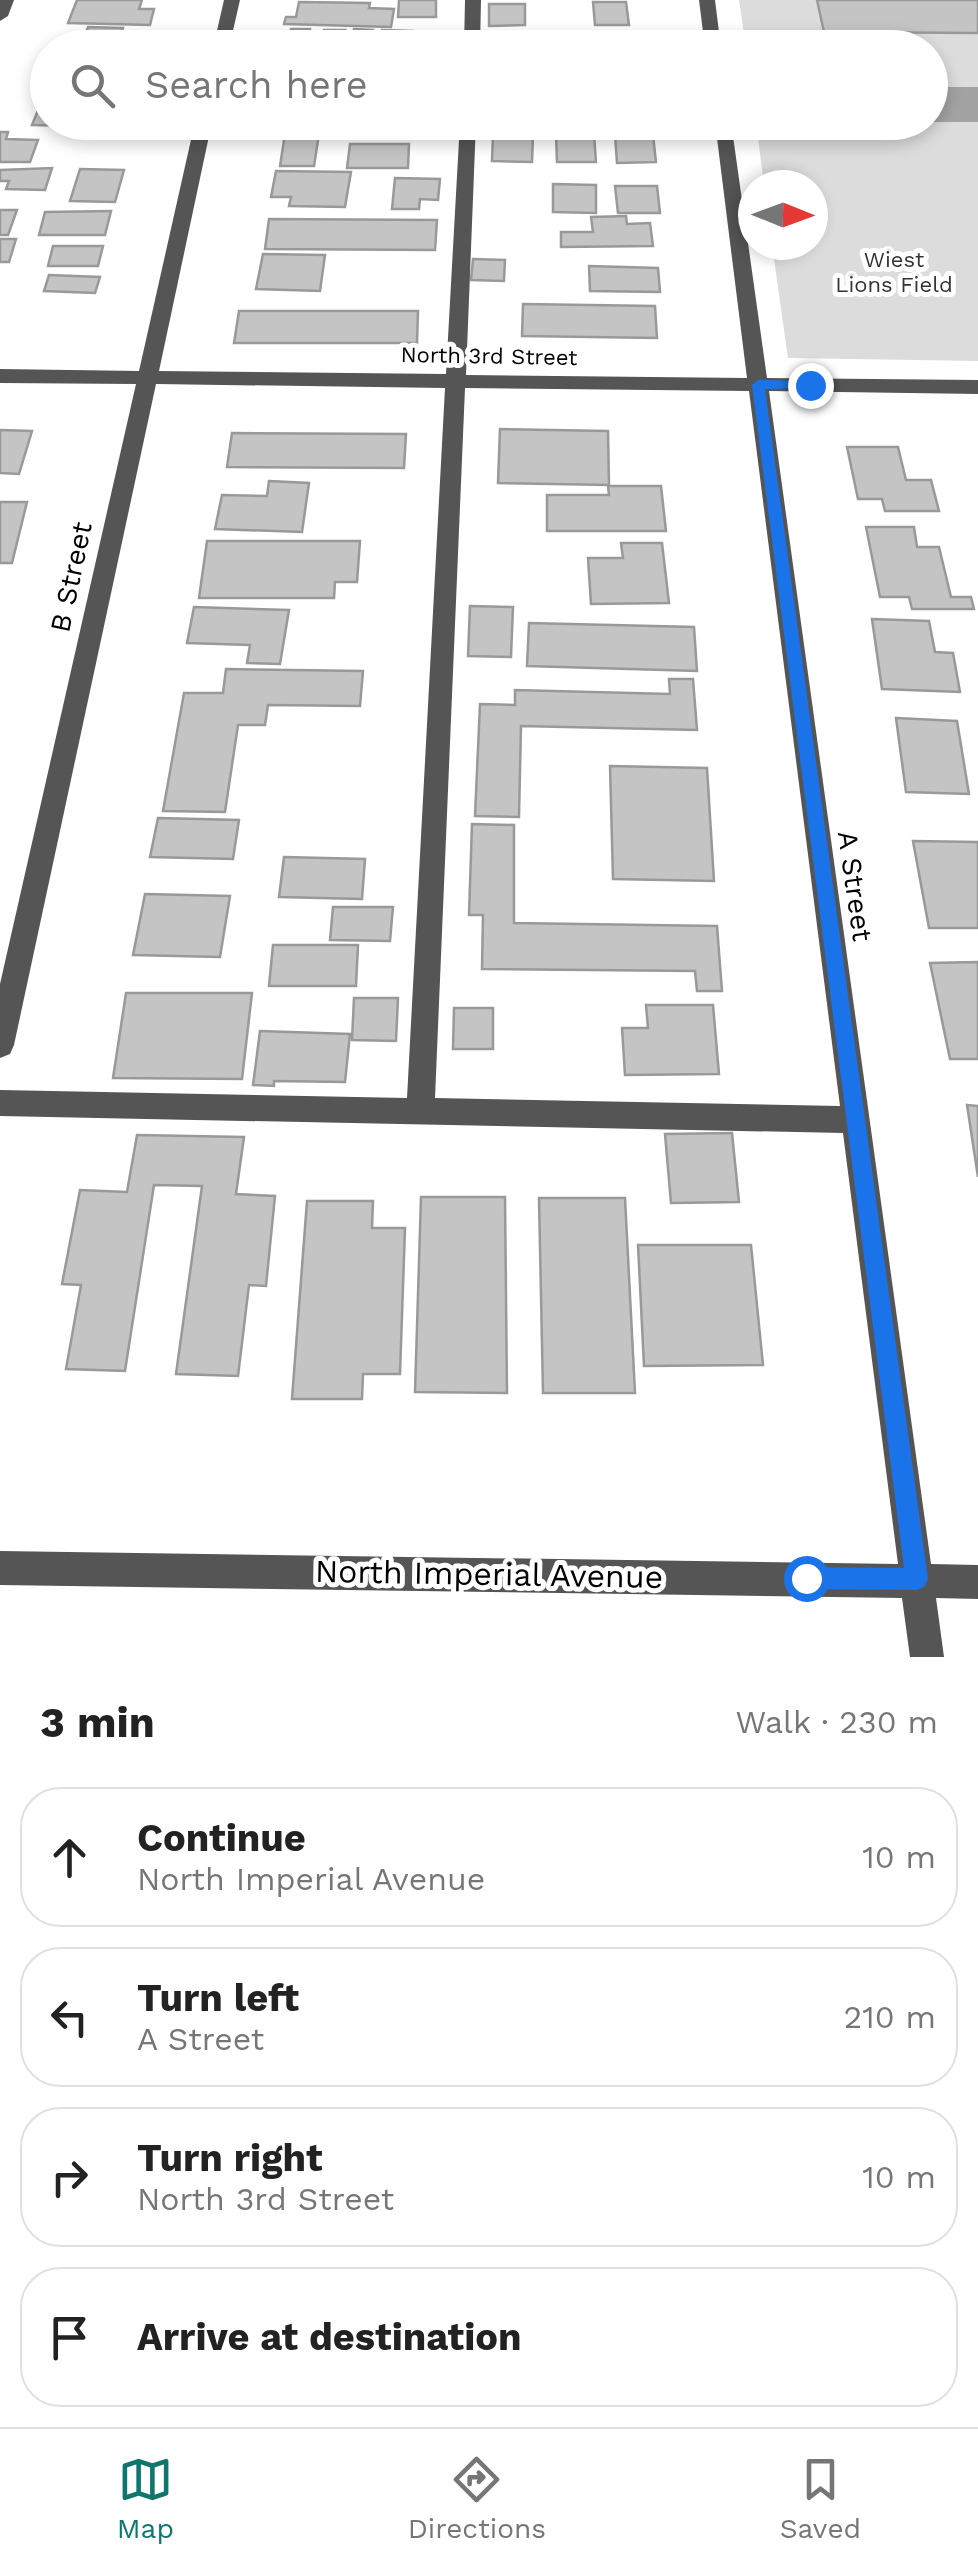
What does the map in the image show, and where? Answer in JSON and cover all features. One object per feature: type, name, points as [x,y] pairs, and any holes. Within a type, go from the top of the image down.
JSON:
[{"type":"street","points":[[0,16],[6,0]]},
{"type":"street","points":[[225,30],[232,0]]},
{"type":"street","points":[[472,30],[473,0]]},
{"type":"street","points":[[707,0],[711,30]]},
{"type":"street","name":"B Street","points":[[0,1045],[200,140]]},
{"type":"street","points":[[420,1111],[467,140]]},
{"type":"street","name":"A Street","points":[[725,140],[927,1657]]},
{"type":"street","name":"North 3rd Street","points":[[0,376],[978,387]]},
{"type":"street","points":[[0,1103],[856,1120]]},
{"type":"street","name":"North Imperial Avenue","points":[[0,1568],[978,1582]]},
{"type":"green space","name":"Wiest Lions Field","points":[[739,0],[978,0],[978,361],[788,358],[774,260],[828,260],[828,170],[762,170],[758,140],[948,140],[948,30],[743,30]]},
{"type":"shaded area","points":[[948,87],[978,87],[978,122],[948,122]]},
{"type":"building","points":[[77,0],[142,0],[139,9],[154,9],[150,25],[68,23]]},
{"type":"building","points":[[399,0],[436,0],[436,17],[398,17]]},
{"type":"building","points":[[817,0],[978,0],[978,33],[824,30]]},
{"type":"building","points":[[299,2],[370,3],[369,8],[394,9],[391,27],[284,24],[286,17],[296,17]]},
{"type":"building","points":[[593,2],[626,2],[629,25],[595,25]]},
{"type":"building","points":[[489,4],[525,4],[525,25],[489,26]]},
{"type":"building","points":[[88,27],[123,28],[122,30],[87,30]]},
{"type":"building","points":[[0,132],[8,132],[6,139],[38,140],[30,162],[0,162]]},
{"type":"building","points":[[284,140],[318,140],[314,166],[280,166]]},
{"type":"building","points":[[493,140],[533,140],[532,162],[492,161]]},
{"type":"building","points":[[556,140],[594,140],[596,162],[557,162]]},
{"type":"building","points":[[615,140],[654,140],[656,162],[617,163]]},
{"type":"building","points":[[350,144],[409,144],[408,168],[347,168]]},
{"type":"building","points":[[52,168],[45,190],[6,189],[9,181],[0,181],[0,170]]},
{"type":"building","points":[[80,169],[124,170],[115,202],[70,201]]},
{"type":"building","points":[[276,171],[351,172],[345,207],[289,206],[291,197],[271,197]]},
{"type":"building","points":[[395,178],[440,179],[438,200],[420,199],[419,209],[392,209]]},
{"type":"building","points":[[553,184],[596,185],[596,213],[553,212]]},
{"type":"building","points":[[615,186],[657,186],[660,213],[618,213]]},
{"type":"building","points":[[0,210],[17,210],[8,235],[0,235]]},
{"type":"building","points":[[111,211],[105,235],[39,235],[45,212]]},
{"type":"building","points":[[626,216],[627,224],[650,223],[653,246],[561,247],[561,232],[593,232],[591,217]]},
{"type":"building","points":[[269,219],[437,220],[435,250],[265,249]]},
{"type":"building","points":[[0,239],[16,239],[9,262],[0,262]]},
{"type":"building","points":[[53,246],[103,246],[98,266],[48,266]]},
{"type":"building","points":[[263,254],[325,255],[320,291],[256,289]]},
{"type":"building","points":[[473,259],[505,260],[504,281],[471,280]]},
{"type":"building","points":[[589,266],[658,268],[660,292],[590,291]]},
{"type":"building","points":[[49,275],[100,277],[95,293],[44,291]]},
{"type":"building","points":[[523,304],[655,306],[657,338],[522,336]]},
{"type":"building","points":[[239,311],[418,311],[417,343],[234,343]]},
{"type":"building","points":[[500,429],[608,431],[609,485],[498,483]]},
{"type":"building","points":[[0,430],[32,431],[19,474],[0,473]]},
{"type":"building","points":[[232,433],[406,434],[404,468],[227,467]]},
{"type":"building","points":[[847,447],[898,447],[906,480],[931,480],[939,511],[885,511],[882,499],[858,499]]},
{"type":"building","points":[[269,481],[309,483],[302,532],[215,529],[222,495],[267,496]]},
{"type":"building","points":[[608,486],[661,486],[666,531],[547,531],[547,495],[609,495]]},
{"type":"building","points":[[0,502],[27,502],[12,563],[0,563]]},
{"type":"building","points":[[866,527],[914,527],[917,547],[939,547],[951,597],[971,597],[974,609],[912,609],[909,597],[880,597]]},
{"type":"building","points":[[207,541],[360,541],[357,582],[335,582],[334,598],[199,598]]},
{"type":"building","points":[[621,543],[662,543],[669,603],[591,604],[588,558],[623,558]]},
{"type":"building","points":[[470,606],[513,607],[511,657],[468,656]]},
{"type":"building","points":[[194,607],[289,610],[280,664],[247,663],[250,645],[187,643]]},
{"type":"building","points":[[872,619],[929,621],[935,652],[953,653],[960,692],[882,689]]},
{"type":"building","points":[[529,623],[694,627],[697,671],[527,666]]},
{"type":"building","points":[[226,669],[363,671],[360,706],[268,705],[265,725],[238,725],[225,812],[163,811],[184,693],[223,693]]},
{"type":"building","points":[[669,679],[693,679],[697,730],[521,726],[519,817],[475,816],[480,704],[515,705],[515,690],[670,694]]},
{"type":"building","points":[[896,718],[957,721],[969,794],[906,792]]},
{"type":"building","points":[[610,766],[707,768],[714,881],[613,879]]},
{"type":"building","points":[[158,818],[239,820],[233,859],[150,857]]},
{"type":"building","points":[[472,824],[514,825],[514,923],[717,926],[722,991],[697,991],[695,971],[482,969],[483,915],[469,915]]},
{"type":"building","points":[[913,841],[978,842],[978,928],[929,928]]},
{"type":"building","points":[[284,857],[365,859],[362,899],[279,897]]},
{"type":"building","points":[[145,894],[230,896],[220,957],[133,955]]},
{"type":"building","points":[[333,907],[393,907],[390,941],[330,940]]},
{"type":"building","points":[[273,945],[358,945],[356,986],[269,986]]},
{"type":"building","points":[[978,962],[978,1059],[950,1059],[930,963]]},
{"type":"building","points":[[126,993],[252,993],[242,1079],[113,1078]]},
{"type":"building","points":[[354,998],[398,998],[396,1041],[352,1040]]},
{"type":"building","points":[[646,1005],[713,1005],[719,1074],[625,1075],[622,1028],[648,1028]]},
{"type":"building","points":[[454,1008],[493,1008],[493,1049],[453,1049]]},
{"type":"building","points":[[260,1031],[350,1034],[345,1082],[274,1081],[274,1086],[253,1085]]},
{"type":"building","points":[[967,1105],[978,1106],[978,1177]]},
{"type":"building","points":[[732,1133],[739,1202],[671,1203],[665,1134]]},
{"type":"building","points":[[137,1135],[244,1137],[236,1194],[275,1196],[266,1286],[249,1285],[238,1376],[176,1374],[202,1186],[154,1185],[125,1371],[66,1369],[81,1285],[62,1284],[80,1190],[127,1192]]},
{"type":"building","points":[[421,1197],[505,1197],[507,1393],[415,1392]]},
{"type":"building","points":[[539,1198],[625,1198],[635,1393],[543,1393]]},
{"type":"building","points":[[307,1201],[373,1201],[372,1228],[405,1228],[400,1374],[363,1374],[362,1399],[292,1399]]},
{"type":"building","points":[[638,1245],[751,1245],[763,1365],[644,1366]]},
{"type":"route","points":[[806,1578],[917,1579],[758,385],[810,385]]}]
